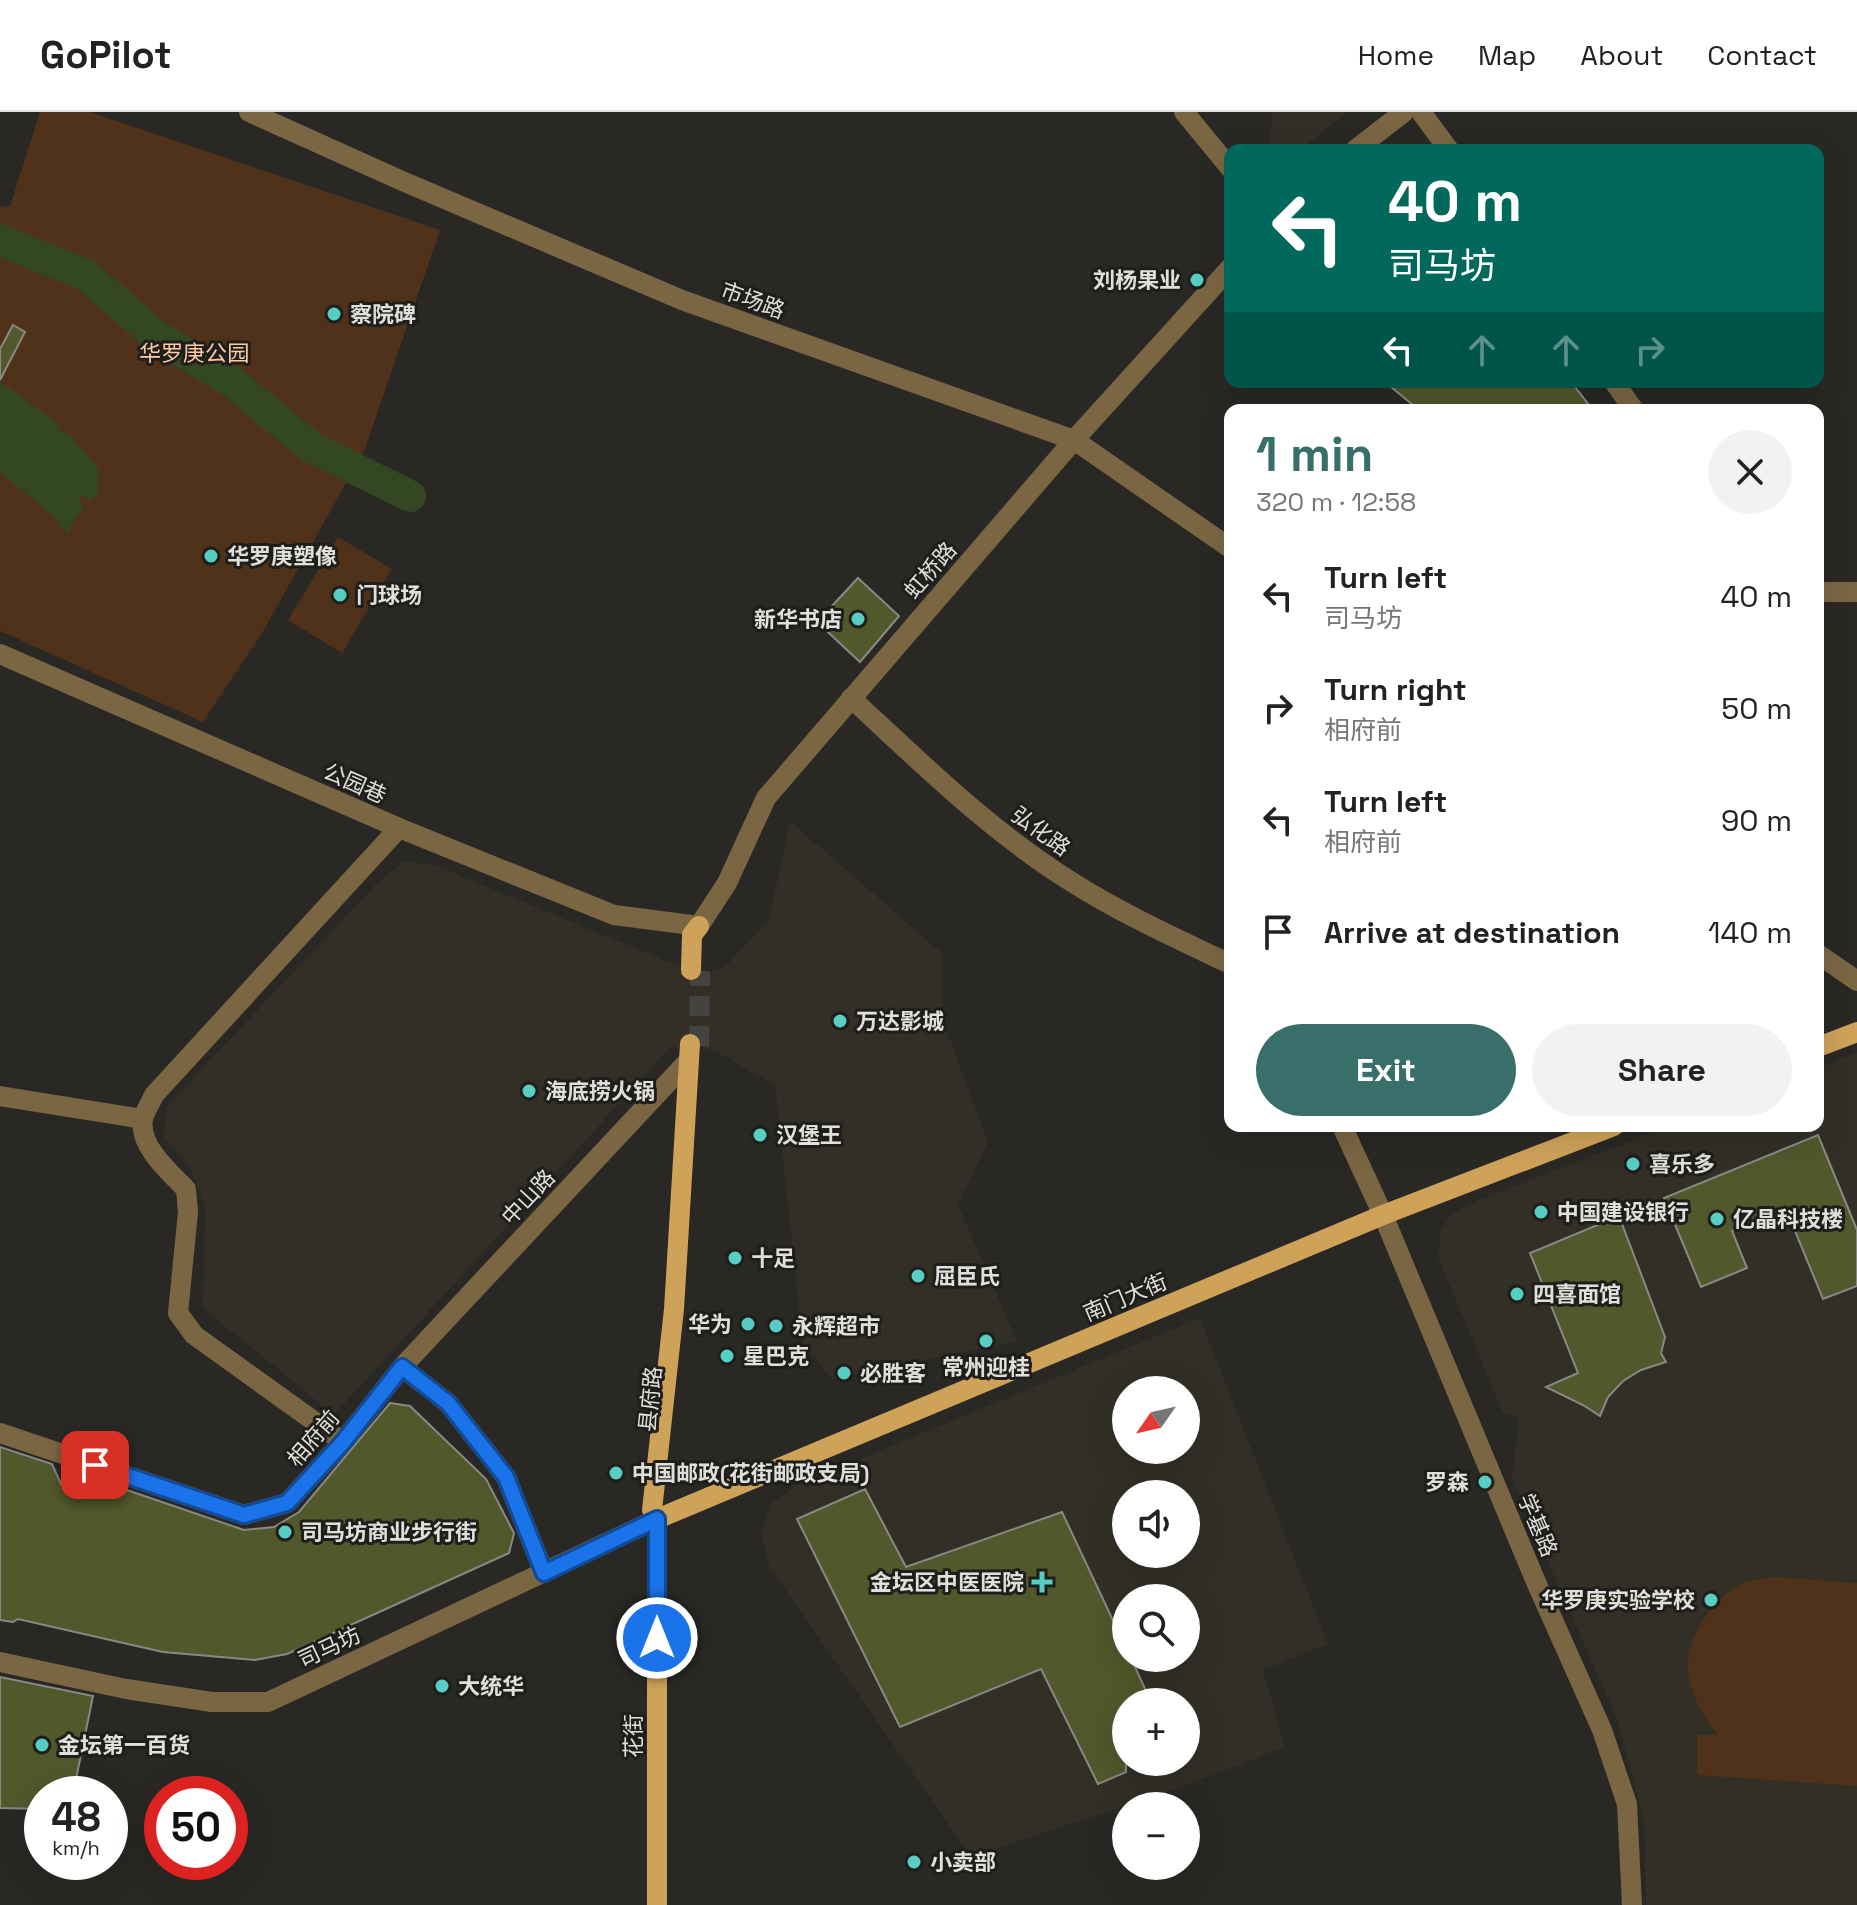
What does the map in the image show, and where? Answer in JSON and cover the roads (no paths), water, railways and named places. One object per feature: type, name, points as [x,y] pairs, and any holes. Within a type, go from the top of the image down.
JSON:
[{"type":"main road","points":[[696,970],[702,938],[699,926]]},
{"type":"main road","points":[[1824,1045],[1857,1032]]},
{"type":"main road","name":"县府路","points":[[657,1519],[662,1506],[684,1306],[692,1050]]},
{"type":"main road","name":"南门大街","points":[[657,1519],[1383,1215],[1598,1132]]},
{"type":"main road","name":"花街","points":[[657,1519],[657,1905]]},
{"type":"street","name":"市场路","points":[[249,112],[682,300],[1074,440],[1224,544]]},
{"type":"street","points":[[1184,112],[1224,161]]},
{"type":"street","points":[[1363,144],[1404,112]]},
{"type":"street","points":[[1421,112],[1445,144]]},
{"type":"street","name":"虹桥路","points":[[699,926],[727,883],[766,798],[1074,440],[1224,275]]},
{"type":"street","points":[[1824,592],[1857,592]]},
{"type":"street","name":"公园巷","points":[[0,654],[399,828],[614,915],[699,926]]},
{"type":"street","name":"弘化路","points":[[851,698],[997,830],[1066,879],[1107,903],[1224,961]]},
{"type":"street","points":[[343,1442],[194,1335],[178,1313],[188,1212],[186,1189],[166,1169],[145,1138],[143,1119],[154,1095],[399,828]]},
{"type":"street","points":[[1824,958],[1857,981]]},
{"type":"street","name":"中山路","points":[[402,1367],[692,1050]]},
{"type":"street","points":[[0,1096],[143,1119]]},
{"type":"street","points":[[1345,1132],[1383,1215]]},
{"type":"street","name":"学基路","points":[[1383,1215],[1536,1582],[1602,1730],[1627,1804],[1632,1905]]},
{"type":"street","points":[[402,1367],[448,1403],[506,1477],[544,1573]]},
{"type":"street","name":"相府前","points":[[0,1433],[244,1515],[287,1503],[343,1442],[402,1367]]},
{"type":"street","name":"司马坊","points":[[0,1662],[155,1694],[212,1702],[268,1702],[657,1519]]},
{"type":"waterway","points":[[0,240],[86,275],[155,335],[232,382],[311,447],[410,496]]},
{"type":"tunnel","points":[[699,1046],[700,971]]},
{"type":"place","name":"刘杨果业","points":[[1197,280]]},
{"type":"place","name":"察院碑","points":[[334,314]]},
{"type":"place","name":"华罗庚塑像","points":[[211,556]]},
{"type":"place","name":"门球场","points":[[340,595]]},
{"type":"place","name":"新华书店","points":[[858,619]]},
{"type":"place","name":"万达影城","points":[[840,1021]]},
{"type":"place","name":"海底捞火锅","points":[[529,1091]]},
{"type":"place","name":"汉堡王","points":[[760,1135]]},
{"type":"place","name":"喜乐多","points":[[1633,1164]]},
{"type":"place","name":"中国建设银行","points":[[1541,1212]]},
{"type":"place","name":"亿晶科技楼","points":[[1717,1219]]},
{"type":"place","name":"十足","points":[[735,1258]]},
{"type":"place","name":"屈臣氏","points":[[918,1276]]},
{"type":"place","name":"四喜面馆","points":[[1517,1294]]},
{"type":"place","name":"华为","points":[[748,1324]]},
{"type":"place","name":"永辉超市","points":[[776,1326]]},
{"type":"place","name":"常州迎桂","points":[[986,1341]]},
{"type":"place","name":"星巴克","points":[[727,1356]]},
{"type":"place","name":"必胜客","points":[[844,1373]]},
{"type":"place","name":"中国邮政(花街邮政支局)","points":[[616,1473]]},
{"type":"place","name":"罗森","points":[[1485,1482]]},
{"type":"place","name":"司马坊商业步行街","points":[[285,1532]]},
{"type":"place","name":"金坛区中医医院","points":[[1042,1582]]},
{"type":"place","name":"华罗庚实验学校","points":[[1711,1600]]},
{"type":"place","name":"大统华","points":[[442,1686]]},
{"type":"place","name":"金坛第一百货","points":[[42,1745]]},
{"type":"place","name":"小卖部","points":[[914,1862]]},
{"type":"park label","name":"华罗庚公园","points":[[194,353]]}]
